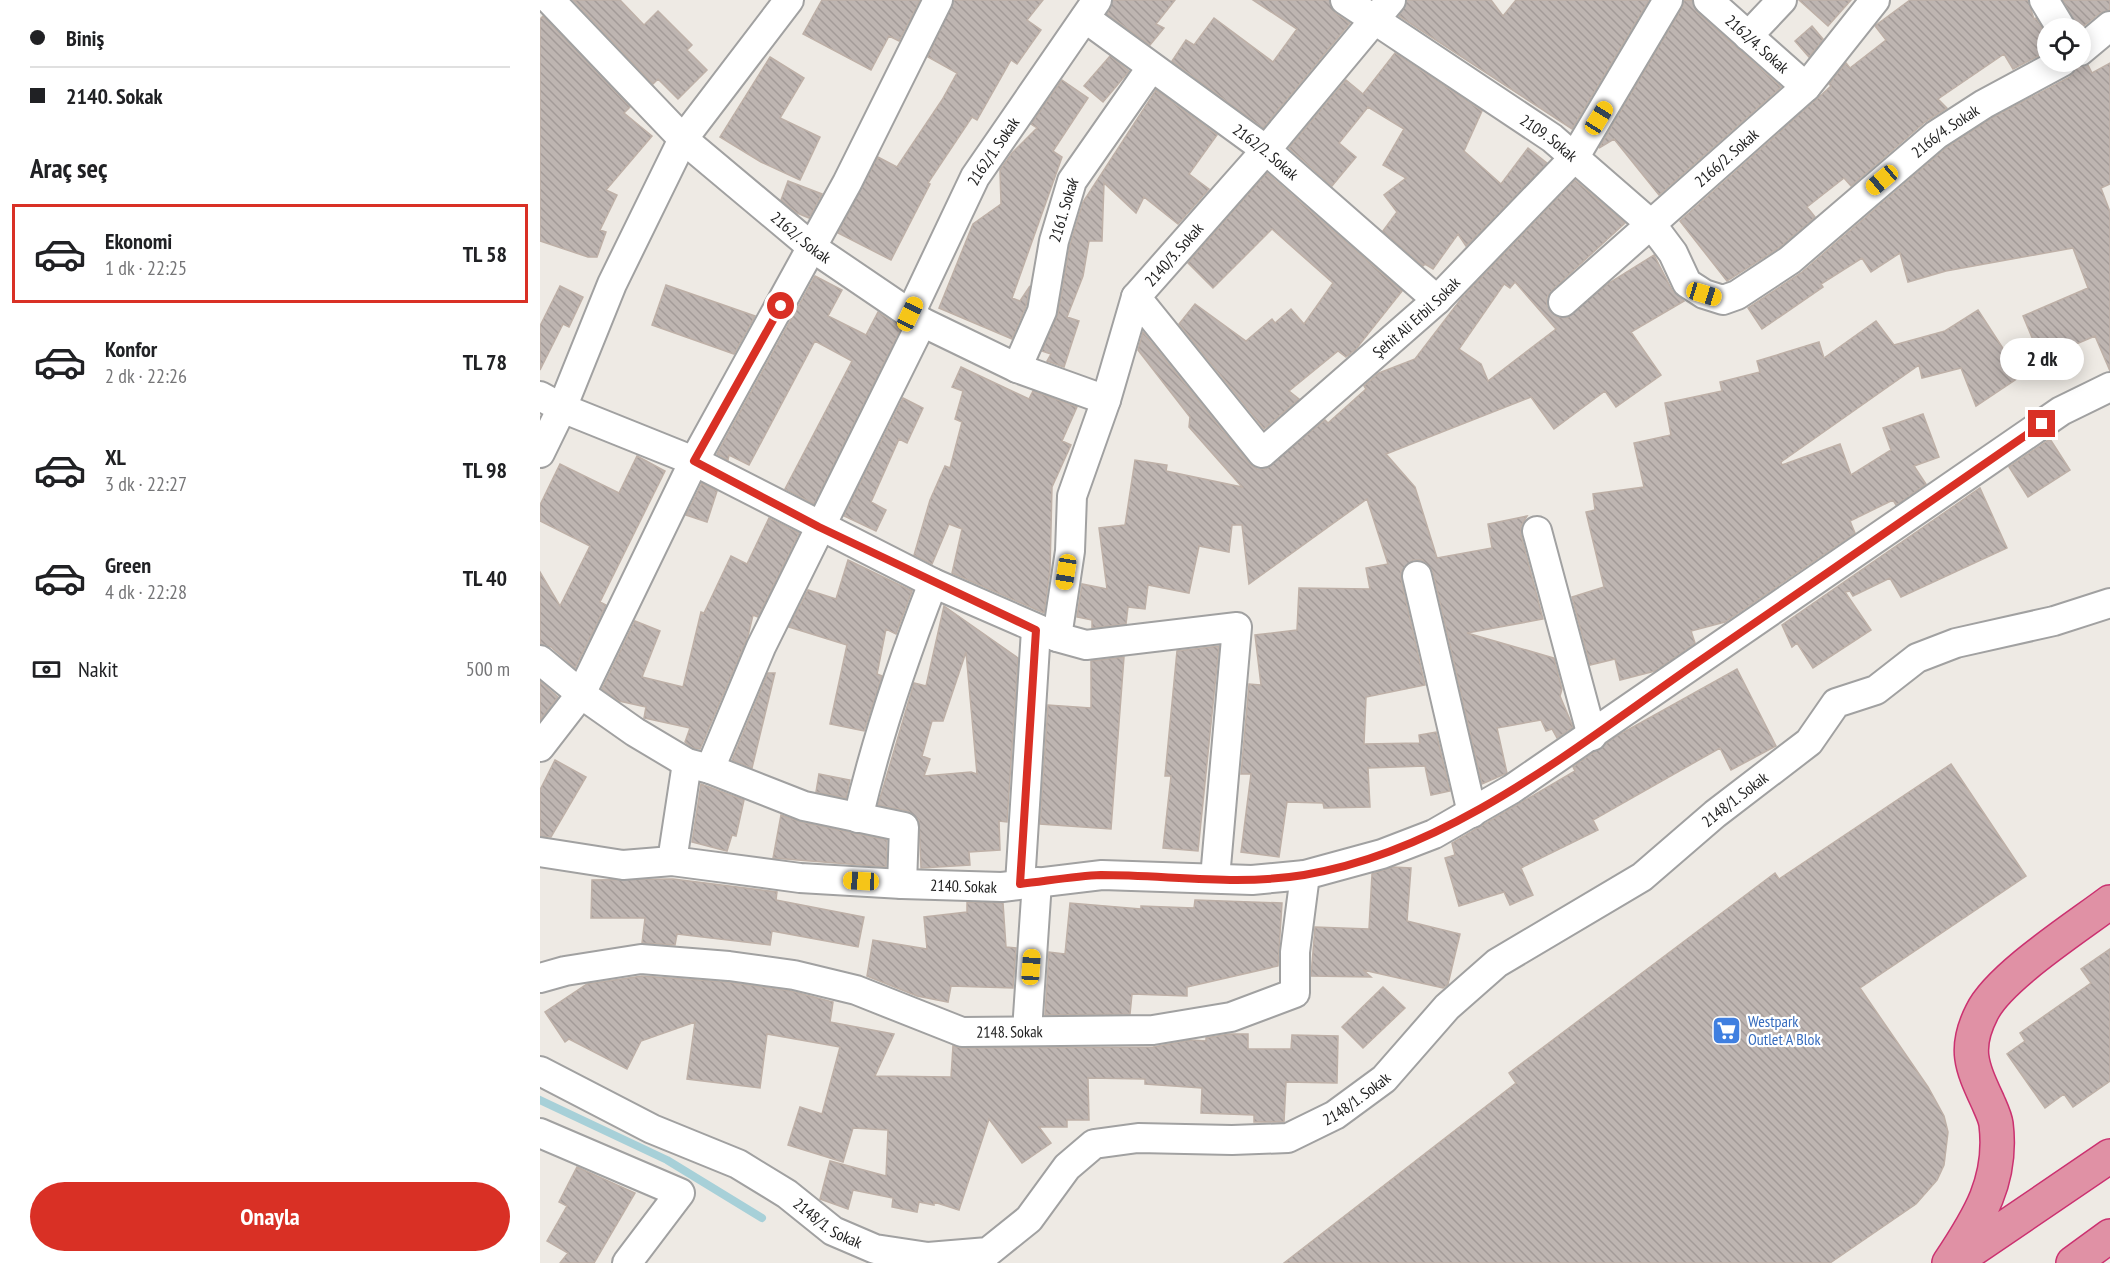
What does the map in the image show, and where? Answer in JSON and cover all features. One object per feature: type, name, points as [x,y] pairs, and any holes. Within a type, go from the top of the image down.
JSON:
[{"type":"highway","points":[[1951,1263],[1977,1222],[1993,1186],[1996,1122],[1972,1069],[1970,1040],[1982,1010],[2004,983],[2110,902]]},
{"type":"highway","points":[[1951,1263],[2110,1156]]},
{"type":"highway","points":[[2073,1263],[2110,1236]]},
{"type":"street","points":[[540,5],[545,0]]},
{"type":"street","name":"2162/. Sokak","points":[[550,0],[683,139],[813,248],[916,318],[1017,368],[1106,400]]},
{"type":"street","points":[[540,453],[551,402],[683,139],[789,0]]},
{"type":"street","points":[[540,747],[581,694],[694,461],[813,248],[938,0]]},
{"type":"street","name":"2109. Sokak","points":[[1345,0],[1383,10],[1552,138],[1652,225],[1673,253],[1687,284],[1704,294],[1724,300]]},
{"type":"street","name":"Şehit Ali Erbil Sokak","points":[[1136,297],[1262,453],[1437,300],[1574,158],[1668,0]]},
{"type":"street","name":"2162/4. Sokak","points":[[1708,0],[1806,87]]},
{"type":"street","points":[[1748,36],[1782,0]]},
{"type":"street","name":"2166/2. Sokak","points":[[1563,302],[1806,87],[1875,0]]},
{"type":"street","points":[[2044,0],[2055,18]]},
{"type":"street","name":"2162/2. Sokak","points":[[1091,9],[1151,68],[1266,150],[1437,300]]},
{"type":"street","name":"2162/1. Sokak","points":[[672,861],[699,766],[819,527],[916,318],[975,177],[1091,9]]},
{"type":"street","name":"2140/3. Sokak","points":[[1027,1031],[1029,883],[1047,633],[1070,551],[1072,496],[1106,400],[1136,297],[1266,150],[1383,10]]},
{"type":"street","points":[[2091,42],[2110,26]]},
{"type":"street","name":"2161. Sokak","points":[[1017,368],[1042,311],[1054,241],[1072,181],[1151,68]]},
{"type":"street","name":"2166/4. Sokak","points":[[1724,300],[1737,295],[1790,260],[1936,135],[1984,104],[2043,72]]},
{"type":"street","name":"2140. Sokak","points":[[540,852],[623,865],[672,861],[800,878],[1002,887],[1102,875],[1252,880],[1305,875],[1382,854],[1434,834],[1472,813],[1592,735],[2061,411],[2110,387]]},
{"type":"street","points":[[551,402],[694,461],[819,527],[933,583],[1047,633],[1086,645],[1237,627],[1215,878]]},
{"type":"street","points":[[1537,531],[1592,735]]},
{"type":"street","points":[[1417,576],[1472,813]]},
{"type":"street","points":[[858,818],[875,745],[895,683],[933,583]]},
{"type":"street","name":"2148/1. Sokak","points":[[540,1071],[652,1129],[738,1164],[787,1194],[833,1231],[875,1249],[928,1257],[988,1252],[1029,1219],[1067,1167],[1094,1144],[1138,1138],[1232,1140],[1288,1138],[1335,1115],[1384,1079],[1447,1006],[1497,963],[1642,877],[1715,814],[1769,775],[1809,742],[1836,704],[1876,690],[1917,658],[1956,643],[2054,621],[2110,603]]},
{"type":"street","points":[[540,660],[581,694],[635,732],[699,766],[804,806],[904,827],[902,884]]},
{"type":"street","name":"2148. Sokak","points":[[540,978],[565,971],[642,959],[729,966],[794,975],[856,990],[962,1032],[1153,1030],[1231,1017],[1295,993],[1295,952],[1305,875]]},
{"type":"street","points":[[540,1133],[680,1193],[627,1263]]},
{"type":"building","points":[[573,0],[620,0],[644,25],[658,11],[692,45],[687,50],[707,70],[678,99],[658,79],[653,84]]},
{"type":"building","points":[[822,0],[920,0],[899,41],[889,36],[871,70],[803,34]]},
{"type":"building","points":[[954,0],[1043,0],[1027,20],[1041,30],[1017,64],[1011,60],[977,120],[972,117],[928,183],[930,184],[891,260],[838,233],[878,157],[897,167],[942,100],[957,73],[928,57]]},
{"type":"building","points":[[1113,0],[1175,0],[1156,24],[1164,28],[1150,45],[1107,14]]},
{"type":"building","points":[[1253,0],[1329,0],[1335,13],[1350,23],[1263,128],[1172,61],[1186,40],[1194,45],[1214,18],[1273,62],[1297,29]]},
{"type":"building","points":[[1407,0],[1491,0],[1503,16],[1516,0],[1649,0],[1572,129],[1399,16]]},
{"type":"building","points":[[1684,0],[1692,0],[1697,12],[1781,87],[1659,195],[1614,139],[1599,148],[1682,8]]},
{"type":"building","points":[[1799,0],[1851,0],[1828,26]]},
{"type":"building","points":[[1910,0],[2028,0],[2034,19],[2037,20],[2037,57],[2013,69],[2004,54],[1938,99],[1947,108],[1925,122],[1851,186],[1844,178],[1807,207],[1815,217],[1780,247],[1727,281],[1680,221],[1831,86],[1829,84],[1846,63],[1850,68],[1886,40],[1875,26]]},
{"type":"building","points":[[2063,0],[2110,0],[2110,10],[2100,13],[2091,20],[2091,18],[2072,18]]},
{"type":"building","points":[[543,16],[630,107],[624,113],[652,136],[606,190],[617,195],[600,230],[606,232],[597,257],[588,257],[540,241],[540,19]]},
{"type":"building","points":[[1812,26],[1823,39],[1809,57],[1795,41]]},
{"type":"building","points":[[1395,53],[1482,111],[1464,151],[1501,184],[1528,148],[1547,163],[1466,246],[1458,234],[1433,269],[1425,264],[1423,266],[1383,231],[1397,212],[1384,195],[1406,178],[1383,165],[1404,129],[1368,107],[1339,143],[1356,157],[1332,186],[1289,148],[1346,80],[1363,94]]},
{"type":"building","points":[[1110,56],[1129,71],[1103,102],[1084,86]]},
{"type":"building","points":[[770,57],[804,78],[780,118],[820,137],[800,180],[761,162],[720,137]]},
{"type":"building","points":[[2110,63],[2110,184],[2101,188],[2110,212],[2110,371],[2095,336],[2041,359],[2023,316],[2088,288],[2073,248],[1946,271],[1908,282],[1900,253],[1871,272],[1862,258],[1821,284],[1823,287],[1762,329],[1748,308],[1801,273],[1946,148],[1992,118],[2070,77],[2074,72],[2091,71],[2092,73]]},
{"type":"building","points":[[1062,80],[1088,98],[1053,151],[1062,157],[1012,298],[1020,301],[1030,286],[1026,306],[1012,339],[939,308],[973,224],[1001,204],[1000,170],[1012,153],[1037,128],[1031,124]]},
{"type":"building","points":[[1156,90],[1217,135],[1189,174],[1209,189],[1178,224],[1144,197],[1136,213],[1104,183],[1102,241],[1089,241],[1083,276],[1067,317],[1079,321],[1064,367],[1047,361],[1051,354],[1042,351],[1058,314],[1070,245],[1083,202]]},
{"type":"building","points":[[1267,173],[1402,291],[1356,349],[1346,357],[1338,351],[1289,391],[1299,399],[1264,429],[1179,324],[1195,304],[1246,341],[1272,319],[1275,323],[1291,309],[1304,324],[1333,283],[1272,229],[1213,288],[1188,263]]},
{"type":"building","points":[[1575,180],[1625,223],[1552,290],[1547,297],[1547,306],[1557,317],[1567,318],[1609,283],[1654,255],[1672,290],[1684,301],[1631,332],[1661,375],[1616,407],[1605,391],[1554,429],[1531,397],[1386,454],[1415,487],[1437,558],[1492,548],[1488,524],[1527,516],[1521,526],[1521,535],[1543,619],[1467,633],[1554,658],[1562,689],[1560,696],[1573,727],[1557,738],[1552,729],[1546,731],[1541,720],[1497,728],[1507,773],[1482,784],[1433,572],[1422,560],[1413,560],[1401,571],[1401,579],[1425,685],[1366,697],[1364,744],[1420,743],[1419,735],[1436,732],[1450,791],[1431,795],[1425,766],[1368,768],[1370,807],[1324,808],[1323,803],[1287,802],[1279,857],[1241,852],[1251,774],[1241,774],[1249,684],[1261,685],[1255,635],[1297,630],[1299,588],[1370,589],[1366,568],[1388,564],[1367,499],[1249,584],[1242,525],[1232,525],[1229,552],[1199,546],[1189,593],[1148,585],[1145,609],[1128,607],[1126,624],[1092,628],[1092,620],[1077,617],[1082,584],[1107,589],[1099,528],[1125,525],[1135,460],[1167,465],[1166,471],[1242,487],[1189,427],[1190,417],[1138,350],[1143,332],[1249,463],[1257,469],[1266,469],[1325,420],[1328,423],[1366,389],[1364,386],[1379,373],[1415,359],[1461,299]],"holes":[[[1515,282],[1556,329],[1488,381],[1481,364],[1459,349],[1504,284],[1510,288]]]},
{"type":"building","points":[[788,181],[822,194],[809,218],[797,213],[781,200]]},
{"type":"building","points":[[815,276],[842,290],[828,316],[866,335],[878,312],[901,328],[814,504],[785,489],[852,361],[815,341],[749,465],[729,455],[728,460],[717,454]]},
{"type":"building","points":[[666,285],[755,316],[734,354],[652,325]]},
{"type":"building","points":[[560,286],[583,297],[569,327],[563,324],[540,370],[540,326]]},
{"type":"building","points":[[1978,310],[2021,376],[1976,406],[1961,368],[1922,378],[1919,365],[1781,462],[1782,465],[1840,444],[1851,475],[1891,450],[1883,428],[1923,414],[1939,457],[1914,466],[1926,484],[1896,505],[1893,500],[1850,521],[1855,533],[1725,622],[1691,631],[1695,643],[1655,671],[1620,680],[1615,659],[1590,665],[1572,597],[1604,587],[1586,512],[1595,510],[1593,494],[1644,487],[1634,443],[1671,435],[1665,403],[1722,391],[1720,382],[1760,372],[1757,361],[1819,342],[1824,358],[1876,321],[1894,345],[1945,331]]},
{"type":"building","points":[[961,367],[1029,399],[1033,391],[1077,407],[1062,441],[1071,445],[1052,487],[1050,570],[1044,613],[952,573],[962,529],[949,524],[932,564],[914,555],[930,500],[945,466],[950,468],[962,422],[955,419],[963,391],[952,387]]},
{"type":"building","points":[[903,398],[923,408],[907,443],[899,439],[871,502],[886,510],[876,531],[844,516]]},
{"type":"building","points":[[2050,439],[2070,470],[2028,497],[2009,467]]},
{"type":"building","points":[[637,456],[665,471],[600,602],[606,605],[575,668],[551,647],[540,644],[540,572],[560,606],[590,546],[540,521],[540,505],[560,464],[619,493]]},
{"type":"building","points":[[702,483],[717,491],[707,522],[686,515]]},
{"type":"building","points":[[1980,488],[2007,548],[1901,597],[1890,578],[1853,596],[1850,591],[1845,592],[1871,630],[1813,668],[1797,643],[1792,647],[1782,625]]},
{"type":"building","points":[[769,518],[799,533],[758,617],[753,615],[748,636],[700,749],[693,748],[685,742],[690,728],[644,718],[646,707],[619,701],[602,689],[635,621],[660,631],[642,677],[683,687],[701,612],[704,613],[731,556],[747,564]]},
{"type":"building","points":[[848,560],[912,591],[896,634],[886,629],[877,674],[882,676],[864,731],[830,724],[847,645],[789,627],[808,590],[836,599]]},
{"type":"building","points":[[944,606],[1018,658],[1007,822],[999,821],[1000,850],[969,852],[970,865],[921,868],[919,820],[908,811],[878,805],[914,683],[926,686]],"holes":[[[966,652],[977,774],[971,772],[924,776],[930,759],[922,756],[932,721],[943,721]]]},
{"type":"building","points":[[1219,646],[1198,851],[1163,848],[1171,776],[1165,776],[1177,651]]},
{"type":"building","points":[[1124,657],[1111,829],[1040,824],[1048,705],[1091,708],[1091,661]]},
{"type":"building","points":[[1737,669],[1776,746],[1731,770],[1720,748],[1593,820],[1598,830],[1521,868],[1533,895],[1510,905],[1504,892],[1459,906],[1445,858],[1455,855],[1452,843],[1575,771],[1573,767],[1617,736]]},
{"type":"building","points":[[768,673],[775,673],[752,768],[732,760]]},
{"type":"building","points":[[540,681],[558,697],[540,720]]},
{"type":"building","points":[[555,760],[586,777],[551,837],[540,836],[540,790]]},
{"type":"building","name":"Westpark Outlet A Blok","points":[[1951,764],[2026,876],[1860,988],[1928,1087],[1944,1116],[1948,1132],[1944,1165],[1937,1180],[1916,1204],[1830,1263],[1284,1263],[1516,1083],[1509,1073],[1775,873],[1779,879]]},
{"type":"building","points":[[819,774],[850,780],[846,798],[816,792]]},
{"type":"building","points":[[701,784],[744,800],[736,836],[732,835],[727,851],[692,842]]},
{"type":"building","points":[[781,815],[801,822],[887,840],[886,867],[773,858]]},
{"type":"building","points":[[1393,867],[1411,868],[1407,921],[1460,934],[1448,984],[1443,988],[1363,970],[1371,977],[1311,976],[1315,927],[1369,929],[1372,874]]},
{"type":"building","points":[[673,879],[777,892],[776,900],[864,917],[858,947],[772,931],[770,945],[677,934],[675,945],[642,943],[645,918],[591,918],[592,880]]},
{"type":"building","points":[[1195,900],[1282,903],[1278,966],[1187,987],[1187,996],[1132,994],[1130,1014],[1045,1015],[1049,952],[1065,954],[1070,903],[1141,909],[1141,906],[1194,908]]},
{"type":"building","points":[[967,902],[1003,903],[1006,947],[1016,948],[1013,988],[951,986],[948,1002],[917,996],[867,976],[873,940],[927,949],[924,917],[967,912]]},
{"type":"building","points":[[2110,949],[2110,1081],[2073,1107],[2064,1094],[2045,1108],[2007,1054],[2025,1041],[2020,1033],[2091,983],[2081,969]]},
{"type":"building","points":[[642,976],[727,982],[791,991],[833,1002],[830,1022],[894,1034],[875,1076],[951,1077],[953,1046],[962,1048],[1153,1047],[1191,1040],[1206,1041],[1206,1038],[1229,1034],[1248,1034],[1248,1049],[1291,1049],[1292,1035],[1338,1036],[1337,1083],[1286,1082],[1284,1122],[1254,1122],[1254,1115],[1201,1113],[1202,1088],[1145,1084],[1145,1079],[1088,1078],[1089,1120],[1067,1120],[1067,1127],[1039,1127],[1051,1143],[1022,1163],[989,1119],[959,1210],[934,1202],[934,1205],[919,1202],[917,1212],[892,1207],[893,1198],[853,1190],[848,1209],[820,1199],[830,1161],[886,1176],[888,1130],[853,1128],[843,1162],[788,1145],[800,1107],[822,1114],[840,1047],[767,1034],[760,1088],[687,1079],[695,1022],[641,1041],[627,1069],[569,1039],[565,1042],[545,1012],[587,984]]},
{"type":"building","points":[[1383,987],[1405,1008],[1363,1048],[1342,1027]]},
{"type":"building","points":[[577,1167],[635,1193],[594,1263],[560,1263],[568,1253],[547,1241],[567,1206],[559,1202]]},
{"type":"waterway","points":[[540,1100],[667,1160],[762,1218]]},
{"type":"place","name":"Westpark Outlet A Blok","points":[[1727,1030]]},
{"type":"route","points":[[781,306],[694,461],[819,527],[1036,630],[1020,884],[1102,875],[1119,878],[1252,880],[1305,875],[1382,854],[1434,834],[1512,789],[2042,424]]}]
